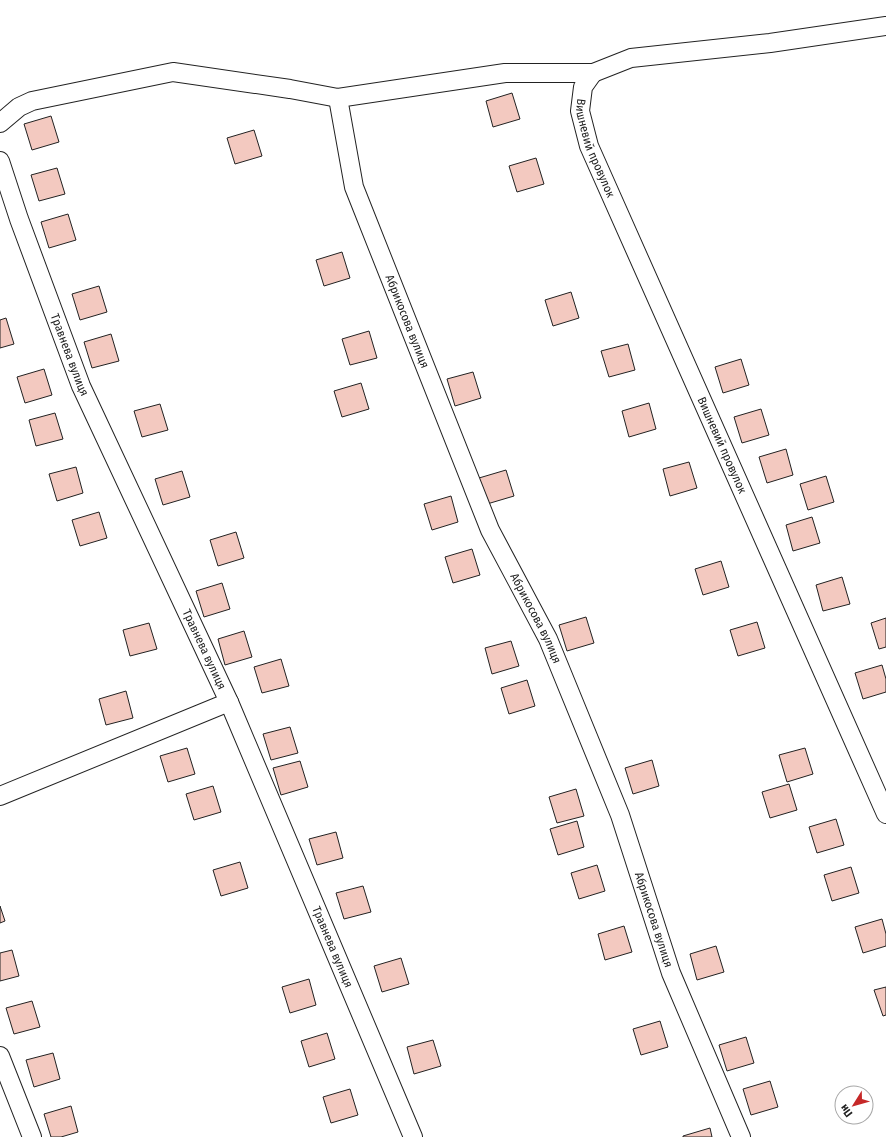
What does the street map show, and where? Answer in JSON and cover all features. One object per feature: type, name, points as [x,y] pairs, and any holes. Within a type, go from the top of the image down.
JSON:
[{"type":"street","points":[[0,123],[19,107],[32,101],[174,72],[290,89],[338,98],[505,73],[593,73],[631,58],[770,43],[886,26]]},
{"type":"street","name":"Вишневий провулок","points":[[593,73],[583,87],[580,111],[589,146],[886,814]]},
{"type":"street","name":"Абрикосова вулиця","points":[[338,98],[354,187],[490,530],[548,639],[605,778],[620,815],[671,973],[741,1137]]},
{"type":"street","name":"Травнева вулиця","points":[[0,160],[19,219],[81,386],[229,702],[413,1137]]},
{"type":"street","points":[[0,796],[229,702]]},
{"type":"street","points":[[0,1056],[32,1137]]},
{"type":"building","points":[[512,93],[520,119],[493,127],[486,101]]},
{"type":"building","points":[[51,116],[59,142],[32,150],[24,124]]},
{"type":"building","points":[[254,130],[262,156],[235,164],[227,138]]},
{"type":"building","points":[[536,158],[544,184],[517,192],[509,166]]},
{"type":"building","points":[[57,168],[65,194],[39,201],[31,175]]},
{"type":"building","points":[[68,214],[76,240],[49,248],[41,222]]},
{"type":"building","points":[[342,252],[350,278],[324,286],[316,260]]},
{"type":"building","points":[[99,286],[107,312],[80,320],[72,294]]},
{"type":"building","points":[[571,292],[579,318],[553,326],[545,300]]},
{"type":"building","points":[[6,318],[14,344],[0,348],[0,320]]},
{"type":"building","points":[[369,331],[377,358],[350,365],[342,339]]},
{"type":"building","points":[[111,334],[119,361],[92,368],[84,342]]},
{"type":"building","points":[[628,344],[635,370],[609,377],[601,351]]},
{"type":"building","points":[[741,359],[749,385],[723,393],[715,367]]},
{"type":"building","points":[[44,369],[52,395],[25,403],[17,377]]},
{"type":"building","points":[[473,372],[481,398],[455,406],[447,379]]},
{"type":"building","points":[[361,383],[369,409],[342,417],[334,391]]},
{"type":"building","points":[[649,403],[656,429],[629,437],[622,411]]},
{"type":"building","points":[[160,404],[168,430],[142,437],[134,411]]},
{"type":"building","points":[[761,409],[769,435],[742,443],[734,417]]},
{"type":"building","points":[[55,413],[63,439],[36,446],[29,420]]},
{"type":"building","points":[[786,449],[793,475],[767,483],[759,457]]},
{"type":"building","points":[[689,462],[697,488],[670,496],[663,469]]},
{"type":"building","points":[[76,467],[83,493],[57,501],[49,474]]},
{"type":"building","points":[[506,470],[514,496],[487,504],[479,478]]},
{"type":"building","points":[[182,471],[190,497],[163,505],[155,479]]},
{"type":"building","points":[[826,476],[834,502],[808,510],[800,484]]},
{"type":"building","points":[[451,496],[458,522],[432,530],[424,504]]},
{"type":"building","points":[[99,512],[107,538],[80,546],[72,520]]},
{"type":"building","points":[[812,517],[820,543],[793,551],[786,525]]},
{"type":"building","points":[[236,532],[244,558],[218,566],[210,540]]},
{"type":"building","points":[[472,549],[480,575],[453,583],[445,557]]},
{"type":"building","points":[[721,561],[729,587],[703,595],[695,569]]},
{"type":"building","points":[[842,577],[850,604],[823,611],[816,585]]},
{"type":"building","points":[[222,583],[230,609],[204,617],[196,591]]},
{"type":"building","points":[[586,617],[594,643],[567,651],[559,625]]},
{"type":"building","points":[[886,618],[886,647],[879,649],[871,623]]},
{"type":"building","points":[[757,622],[765,648],[738,656],[730,630]]},
{"type":"building","points":[[149,623],[157,649],[130,656],[123,630]]},
{"type":"building","points":[[244,631],[252,657],[225,665],[218,639]]},
{"type":"building","points":[[511,641],[519,666],[492,674],[485,648]]},
{"type":"building","points":[[281,659],[289,686],[262,693],[254,667]]},
{"type":"building","points":[[882,665],[886,679],[886,692],[863,699],[855,673]]},
{"type":"building","points":[[527,680],[535,706],[509,714],[501,688]]},
{"type":"building","points":[[126,691],[133,718],[106,725],[99,699]]},
{"type":"building","points":[[290,727],[298,753],[271,760],[263,734]]},
{"type":"building","points":[[187,748],[195,774],[168,782],[160,756]]},
{"type":"building","points":[[805,748],[813,774],[787,782],[779,755]]},
{"type":"building","points":[[652,760],[659,786],[633,794],[625,768]]},
{"type":"building","points":[[300,761],[308,787],[281,795],[273,768]]},
{"type":"building","points":[[789,784],[797,810],[770,818],[762,792]]},
{"type":"building","points":[[213,786],[221,812],[194,820],[186,794]]},
{"type":"building","points":[[576,789],[584,816],[557,823],[549,797]]},
{"type":"building","points":[[836,819],[844,845],[817,853],[809,827]]},
{"type":"building","points":[[577,821],[584,847],[558,855],[550,829]]},
{"type":"building","points":[[336,832],[343,858],[317,865],[309,839]]},
{"type":"building","points":[[240,862],[248,888],[221,896],[213,870]]},
{"type":"building","points":[[597,865],[605,891],[579,899],[571,873]]},
{"type":"building","points":[[851,867],[859,893],[832,901],[824,875]]},
{"type":"building","points":[[363,886],[371,912],[344,919],[336,893]]},
{"type":"building","points":[[0,906],[5,921],[0,923]]},
{"type":"building","points":[[882,919],[886,934],[886,946],[863,953],[855,927]]},
{"type":"building","points":[[624,926],[632,952],[605,960],[598,934]]},
{"type":"building","points":[[716,946],[724,972],[697,980],[690,954]]},
{"type":"building","points":[[12,950],[19,976],[0,981],[0,953]]},
{"type":"building","points":[[401,958],[409,984],[382,992],[374,966]]},
{"type":"building","points":[[309,979],[316,1005],[290,1013],[282,987]]},
{"type":"building","points":[[886,987],[886,1015],[883,1016],[874,990]]},
{"type":"building","points":[[32,1001],[40,1027],[14,1034],[6,1008]]},
{"type":"building","points":[[660,1021],[668,1047],[641,1055],[633,1029]]},
{"type":"building","points":[[327,1033],[335,1059],[309,1067],[301,1041]]},
{"type":"building","points":[[746,1037],[754,1063],[727,1071],[719,1045]]},
{"type":"building","points":[[433,1040],[441,1066],[414,1074],[407,1047]]},
{"type":"building","points":[[53,1053],[60,1079],[34,1087],[26,1060]]},
{"type":"building","points":[[770,1081],[778,1107],[751,1115],[743,1089]]},
{"type":"building","points":[[350,1089],[358,1115],[331,1123],[323,1097]]},
{"type":"building","points":[[71,1106],[78,1132],[61,1137],[51,1137],[44,1114]]},
{"type":"building","points":[[710,1128],[712,1137],[683,1137],[683,1136]]}]
